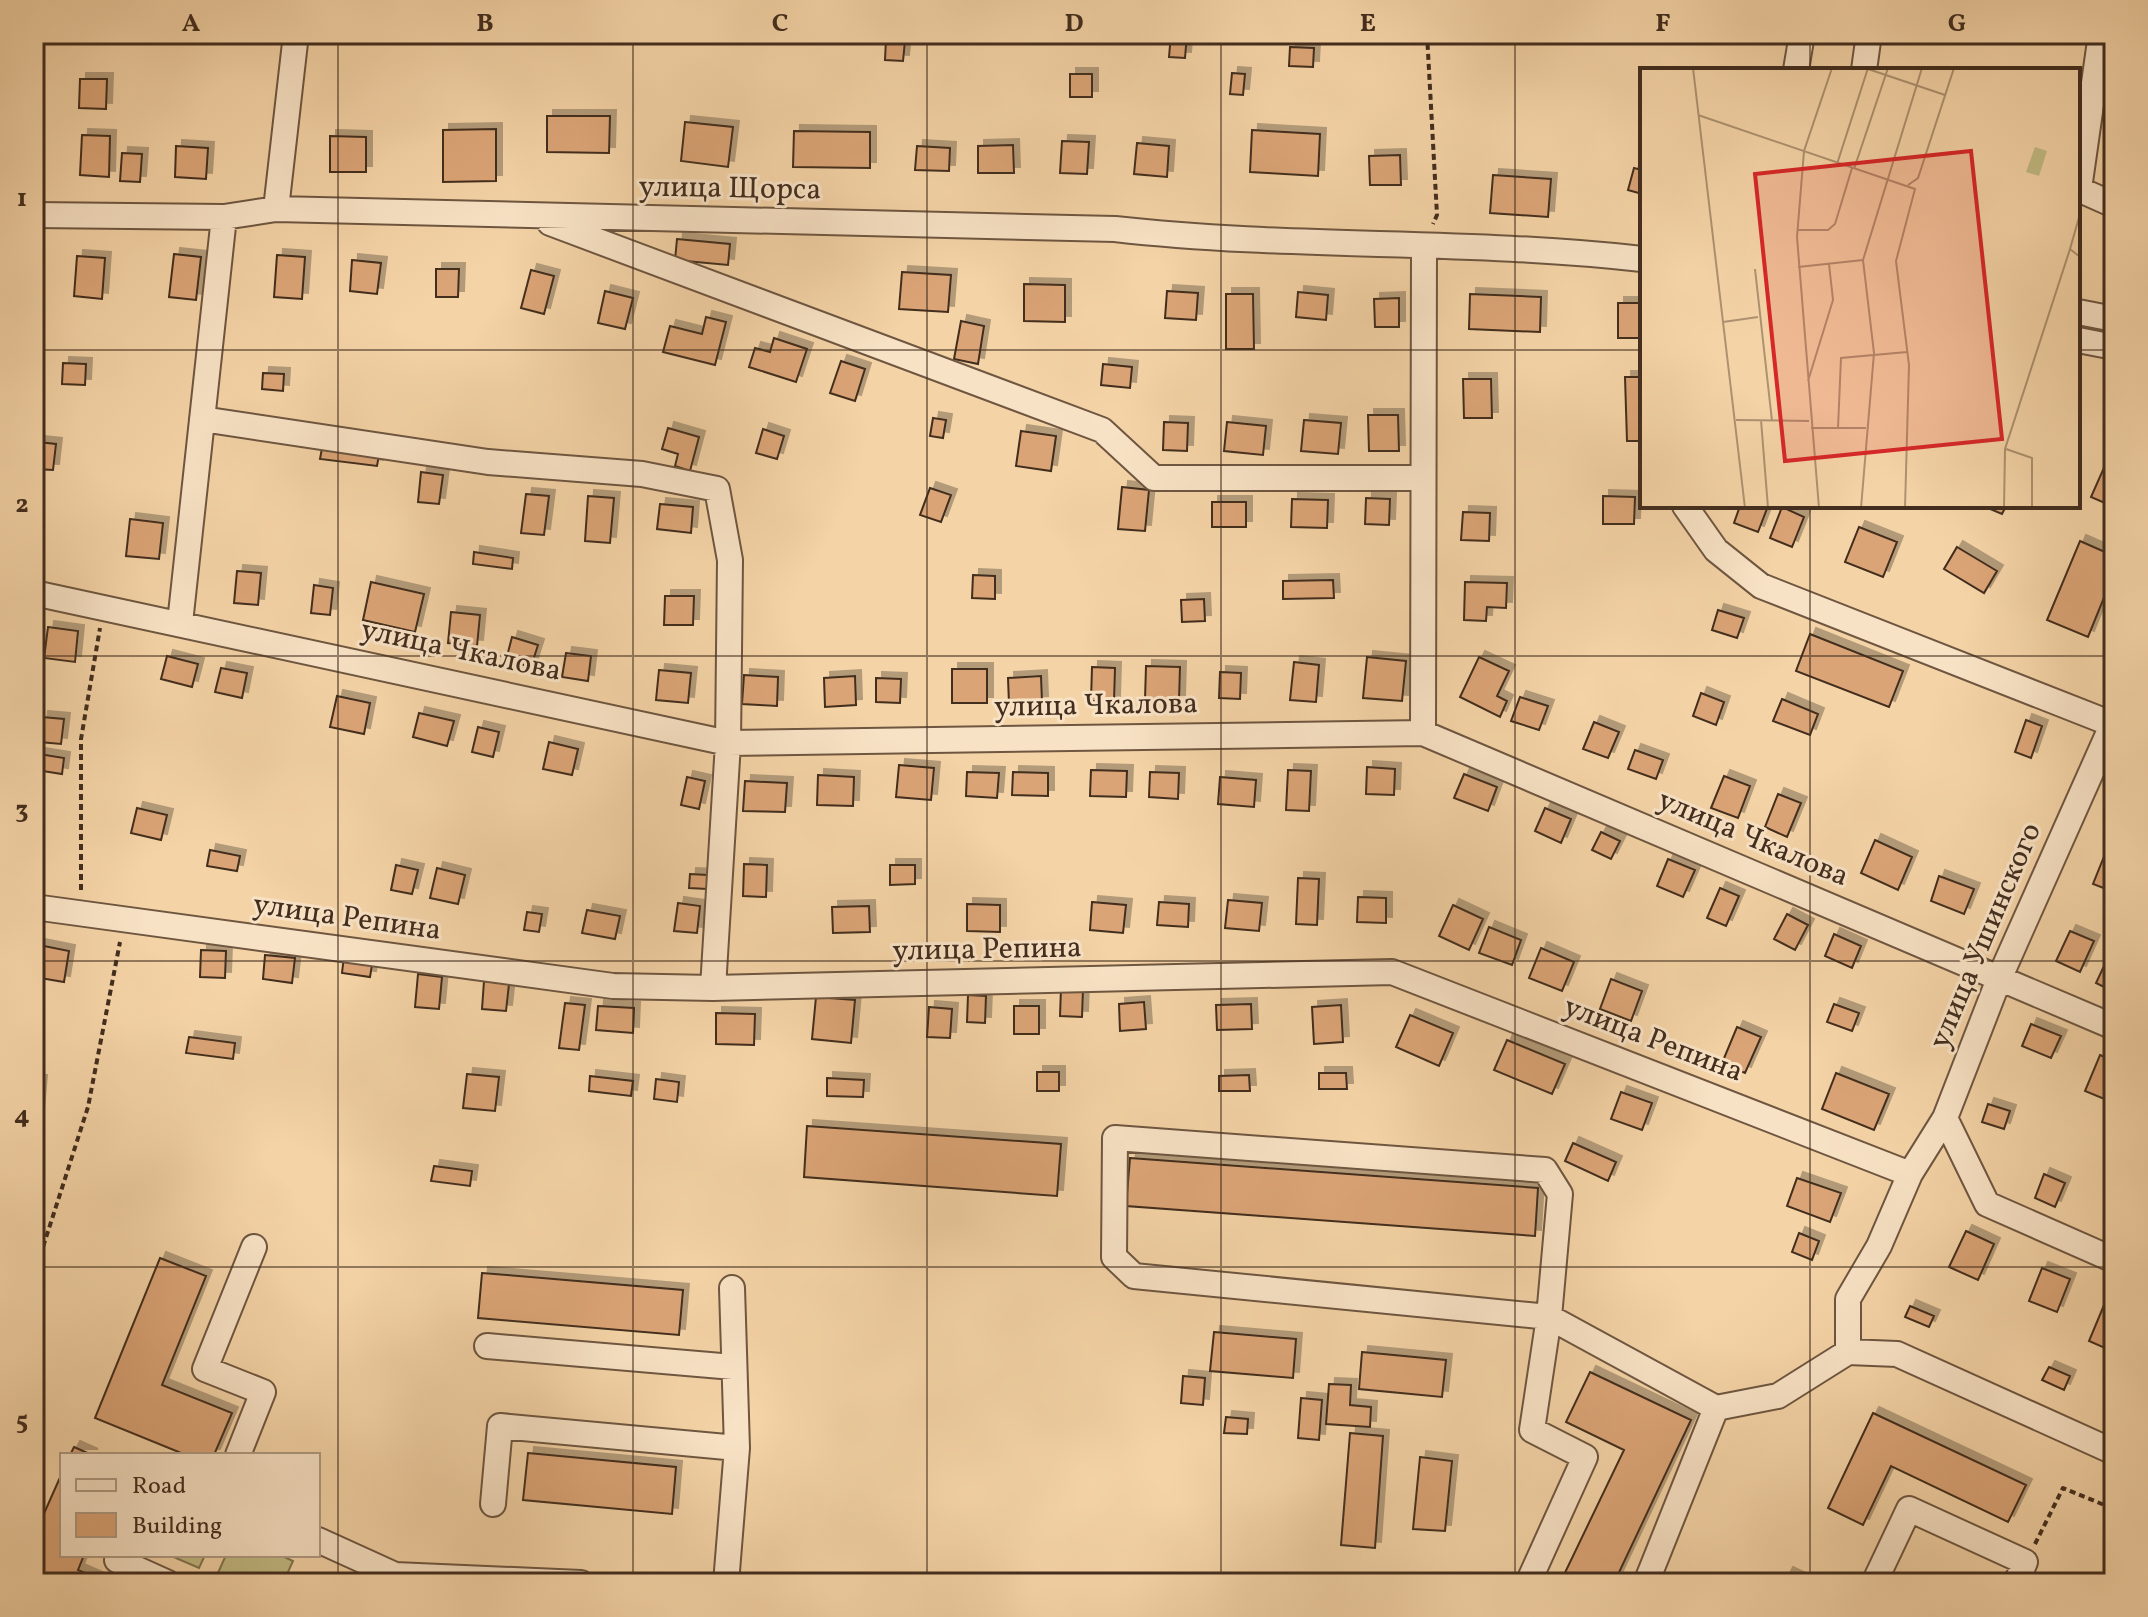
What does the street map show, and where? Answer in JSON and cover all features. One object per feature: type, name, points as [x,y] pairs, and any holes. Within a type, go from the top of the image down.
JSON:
[{"type":"street","points":[[276,209],[296,34]]},
{"type":"street","points":[[1796,68],[1802,34]]},
{"type":"street","points":[[1864,68],[1869,34]]},
{"type":"street","points":[[2080,176],[2101,34]]},
{"type":"street","points":[[2080,190],[2114,205]]},
{"type":"street","name":"улица Щорса","points":[[34,215],[224,217],[276,209],[1115,229],[1209,240],[1572,251],[1640,259]]},
{"type":"street","points":[[180,623],[224,217]]},
{"type":"street","points":[[533,217],[1102,430],[1154,478],[1422,478]]},
{"type":"street","points":[[1423,733],[1424,248]]},
{"type":"street","points":[[2080,312],[2114,319]]},
{"type":"street","points":[[2080,340],[2114,347]]},
{"type":"street","points":[[202,419],[488,462],[642,474],[717,489],[730,560],[728,743],[713,988]]},
{"type":"street","points":[[1686,508],[1716,550],[1761,586],[2112,732]]},
{"type":"street","name":"улица Чкалова","points":[[34,593],[728,743],[1423,733],[2114,1027]]},
{"type":"street","name":"улица Ушинского","points":[[1848,1352],[1848,1299],[1879,1246],[1910,1174],[1945,1118],[1999,979],[2112,732]]},
{"type":"street","name":"улица Репина","points":[[34,907],[613,986],[713,988],[1392,972],[1910,1174]]},
{"type":"street","points":[[1945,1118],[1987,1204],[2114,1260]]},
{"type":"street","points":[[1528,1583],[1585,1457],[1532,1430],[1549,1317],[1560,1194],[1545,1170],[1115,1138],[1114,1257],[1134,1276],[1549,1317],[1716,1408],[1778,1396],[1848,1352],[1897,1354],[2114,1452]]},
{"type":"street","points":[[239,1453],[263,1392],[205,1369],[254,1247]]},
{"type":"street","points":[[726,1583],[737,1448],[732,1288]]},
{"type":"street","points":[[487,1346],[733,1367]]},
{"type":"street","points":[[1646,1583],[1716,1408]]},
{"type":"street","points":[[493,1504],[500,1426],[737,1448]]},
{"type":"street","points":[[1874,1583],[1909,1509],[2021,1572]]},
{"type":"street","points":[[320,1541],[394,1579],[581,1583]]},
{"type":"street","points":[[118,1557],[117,1560],[168,1583]]},
{"type":"path","points":[[1424,248],[1437,215],[1427,34]]},
{"type":"path","points":[[80,913],[81,739],[104,610]]},
{"type":"path","points":[[34,1275],[88,1107],[124,920]]},
{"type":"path","points":[[2021,1572],[2063,1488],[2114,1509]]},
{"type":"shaded area","points":[[174,1557],[204,1557],[199,1568]]},
{"type":"shaded area","points":[[225,1557],[284,1557],[293,1561],[283,1583],[236,1583],[217,1575]]},
{"type":"building","points":[[1171,34],[1187,34],[1185,58],[1169,57]]},
{"type":"building","points":[[1337,34],[1366,34],[1366,44],[1337,41]]},
{"type":"building","points":[[886,39],[905,41],[903,61],[885,60]]},
{"type":"building","points":[[1290,47],[1314,48],[1313,67],[1289,66]]},
{"type":"building","points":[[1232,73],[1245,74],[1243,95],[1230,94]]},
{"type":"building","points":[[1070,74],[1092,74],[1092,97],[1070,97]]},
{"type":"building","points":[[80,79],[107,79],[106,109],[79,108]]},
{"type":"building","points":[[547,116],[610,116],[609,153],[547,152]]},
{"type":"building","points":[[685,122],[733,127],[728,167],[681,161]]},
{"type":"building","points":[[496,129],[496,181],[443,182],[443,130]]},
{"type":"building","points":[[1252,130],[1320,134],[1318,176],[1250,172]]},
{"type":"building","points":[[794,131],[870,132],[870,168],[793,167]]},
{"type":"building","points":[[82,135],[110,136],[109,177],[80,175]]},
{"type":"building","points":[[330,136],[366,137],[366,172],[330,172]]},
{"type":"building","points":[[1062,141],[1089,142],[1087,174],[1060,173]]},
{"type":"building","points":[[1137,143],[1169,146],[1167,177],[1134,174]]},
{"type":"building","points":[[1013,145],[1014,173],[978,173],[978,146]]},
{"type":"building","points":[[176,146],[208,148],[206,179],[175,177]]},
{"type":"building","points":[[917,146],[950,148],[949,171],[915,170]]},
{"type":"building","points":[[122,153],[142,154],[140,182],[120,181]]},
{"type":"building","points":[[1400,155],[1401,185],[1370,185],[1369,156]]},
{"type":"building","points":[[1634,168],[1640,170],[1640,193],[1628,190]]},
{"type":"building","points":[[1493,175],[1551,179],[1548,217],[1490,213]]},
{"type":"building","points":[[677,239],[730,244],[728,265],[675,260]]},
{"type":"building","points":[[174,254],[201,257],[196,300],[169,297]]},
{"type":"building","points":[[277,255],[305,257],[302,299],[274,297]]},
{"type":"building","points":[[77,256],[105,258],[102,299],[74,296]]},
{"type":"building","points":[[352,260],[381,263],[377,294],[350,291]]},
{"type":"building","points":[[436,269],[459,269],[458,297],[436,297]]},
{"type":"building","points":[[531,270],[554,276],[544,314],[521,308]]},
{"type":"building","points":[[902,272],[951,275],[948,312],[899,309]]},
{"type":"building","points":[[1024,284],[1065,285],[1065,322],[1024,321]]},
{"type":"building","points":[[605,291],[633,298],[625,329],[598,323]]},
{"type":"building","points":[[1167,291],[1198,293],[1196,320],[1165,318]]},
{"type":"building","points":[[1298,292],[1328,295],[1326,320],[1296,317]]},
{"type":"building","points":[[1226,294],[1253,294],[1254,349],[1226,349]]},
{"type":"building","points":[[1470,294],[1541,297],[1540,332],[1469,329]]},
{"type":"building","points":[[1399,298],[1399,327],[1375,327],[1374,299]]},
{"type":"building","points":[[1618,303],[1640,303],[1640,338],[1618,338]]},
{"type":"building","points":[[706,317],[726,322],[715,365],[663,352],[670,326],[702,334]]},
{"type":"building","points":[[961,321],[984,326],[978,364],[954,359]]},
{"type":"building","points":[[774,338],[807,349],[796,382],[749,367],[755,348],[770,352]]},
{"type":"building","points":[[841,361],[865,369],[855,401],[830,393]]},
{"type":"building","points":[[63,363],[86,364],[85,385],[62,384]]},
{"type":"building","points":[[1103,364],[1132,367],[1130,388],[1101,385]]},
{"type":"building","points":[[263,373],[284,374],[283,391],[262,389]]},
{"type":"building","points":[[1625,377],[1640,377],[1640,441],[1627,441]]},
{"type":"building","points":[[1463,379],[1491,379],[1492,418],[1464,418]]},
{"type":"building","points":[[1368,415],[1398,415],[1399,451],[1369,451]]},
{"type":"building","points":[[933,418],[946,420],[943,438],[930,436]]},
{"type":"building","points":[[1304,420],[1341,423],[1338,454],[1301,451]]},
{"type":"building","points":[[1164,422],[1188,423],[1187,451],[1163,450]]},
{"type":"building","points":[[1227,422],[1266,426],[1263,455],[1224,451]]},
{"type":"building","points":[[668,428],[699,437],[690,471],[675,466],[678,454],[662,449]]},
{"type":"building","points":[[763,429],[784,436],[777,459],[756,453]]},
{"type":"building","points":[[1021,431],[1056,436],[1051,471],[1016,466]]},
{"type":"building","points":[[38,442],[56,444],[53,470],[35,469]]},
{"type":"building","points":[[322,448],[379,455],[377,466],[320,459]]},
{"type":"building","points":[[2106,463],[2114,467],[2114,507],[2091,497]]},
{"type":"building","points":[[421,472],[443,475],[439,504],[418,502]]},
{"type":"building","points":[[1122,487],[1149,490],[1145,531],[1118,529]]},
{"type":"building","points":[[930,488],[951,495],[941,522],[920,515]]},
{"type":"building","points":[[526,494],[549,496],[544,535],[521,533]]},
{"type":"building","points":[[588,496],[614,498],[610,543],[585,541]]},
{"type":"building","points":[[1603,496],[1635,497],[1634,524],[1603,524]]},
{"type":"building","points":[[1366,498],[1390,499],[1389,525],[1365,524]]},
{"type":"building","points":[[1292,499],[1328,500],[1327,528],[1291,527]]},
{"type":"building","points":[[1212,502],[1246,502],[1246,527],[1212,527]]},
{"type":"building","points":[[660,504],[693,507],[691,533],[657,529]]},
{"type":"building","points":[[1739,508],[1767,508],[1758,532],[1734,523]]},
{"type":"building","points":[[1782,508],[1804,517],[1792,547],[1770,538]]},
{"type":"building","points":[[1988,508],[2005,508],[2002,514]]},
{"type":"building","points":[[1463,512],[1490,513],[1489,541],[1461,540]]},
{"type":"building","points":[[130,519],[163,523],[159,559],[126,556]]},
{"type":"building","points":[[1859,527],[1897,542],[1883,577],[1845,562]]},
{"type":"building","points":[[2080,541],[2114,556],[2114,573],[2088,637],[2047,620]]},
{"type":"building","points":[[1957,547],[1997,571],[1984,593],[1944,569]]},
{"type":"building","points":[[474,552],[513,558],[512,569],[473,564]]},
{"type":"building","points":[[237,571],[261,573],[258,605],[234,603]]},
{"type":"building","points":[[973,575],[995,576],[995,599],[972,598]]},
{"type":"building","points":[[1333,580],[1334,598],[1283,599],[1283,581]]},
{"type":"building","points":[[371,582],[424,594],[415,632],[363,620]]},
{"type":"building","points":[[1465,582],[1507,583],[1506,608],[1487,607],[1486,621],[1464,620]]},
{"type":"building","points":[[314,585],[333,588],[330,615],[311,613]]},
{"type":"building","points":[[665,596],[694,596],[693,625],[664,625]]},
{"type":"building","points":[[1204,599],[1205,621],[1182,622],[1181,600]]},
{"type":"building","points":[[1718,610],[1744,618],[1737,638],[1712,630]]},
{"type":"building","points":[[451,612],[480,615],[477,646],[448,643]]},
{"type":"building","points":[[48,627],[78,631],[75,662],[44,658]]},
{"type":"building","points":[[1810,634],[1903,671],[1889,707],[1796,671]]},
{"type":"building","points":[[512,637],[538,645],[531,667],[506,660]]},
{"type":"building","points":[[566,653],[591,656],[588,681],[562,677]]},
{"type":"building","points":[[167,656],[198,664],[192,687],[161,679]]},
{"type":"building","points":[[1367,657],[1406,661],[1402,701],[1363,698]]},
{"type":"building","points":[[1479,657],[1509,671],[1497,696],[1507,701],[1500,717],[1460,697]]},
{"type":"building","points":[[1294,662],[1319,665],[1316,702],[1290,700]]},
{"type":"building","points":[[1146,666],[1180,667],[1179,701],[1145,700]]},
{"type":"building","points":[[1092,667],[1115,668],[1114,702],[1091,701]]},
{"type":"building","points":[[221,668],[247,673],[242,698],[215,692]]},
{"type":"building","points":[[952,669],[987,669],[987,703],[952,703]]},
{"type":"building","points":[[659,670],[691,673],[688,703],[656,700]]},
{"type":"building","points":[[1220,672],[1241,673],[1240,699],[1219,698]]},
{"type":"building","points":[[744,675],[778,677],[777,706],[742,704]]},
{"type":"building","points":[[855,676],[856,705],[825,707],[824,678]]},
{"type":"building","points":[[1041,676],[1042,702],[1009,704],[1008,678]]},
{"type":"building","points":[[876,678],[901,679],[900,703],[876,702]]},
{"type":"building","points":[[1701,693],[1724,702],[1716,725],[1693,716]]},
{"type":"building","points":[[337,696],[370,703],[364,734],[330,727]]},
{"type":"building","points":[[1520,697],[1548,706],[1539,730],[1511,721]]},
{"type":"building","points":[[1782,699],[1818,714],[1810,735],[1773,721]]},
{"type":"building","points":[[419,713],[454,721],[447,746],[413,737]]},
{"type":"building","points":[[42,717],[64,719],[61,744],[40,742]]},
{"type":"building","points":[[2026,720],[2042,726],[2031,758],[2015,752]]},
{"type":"building","points":[[1594,722],[1619,732],[1608,758],[1583,749]]},
{"type":"building","points":[[478,727],[499,732],[493,757],[472,752]]},
{"type":"building","points":[[549,742],[578,749],[572,775],[543,769]]},
{"type":"building","points":[[1635,750],[1663,760],[1656,779],[1628,769]]},
{"type":"building","points":[[39,754],[64,758],[62,774],[36,770]]},
{"type":"building","points":[[899,765],[934,768],[931,800],[896,797]]},
{"type":"building","points":[[1367,767],[1395,769],[1394,795],[1366,794]]},
{"type":"building","points":[[1091,770],[1127,771],[1126,797],[1090,796]]},
{"type":"building","points":[[1288,770],[1311,771],[1309,811],[1286,810]]},
{"type":"building","points":[[967,772],[999,773],[997,798],[966,796]]},
{"type":"building","points":[[1013,772],[1048,773],[1048,796],[1012,795]]},
{"type":"building","points":[[1150,772],[1179,773],[1178,799],[1149,797]]},
{"type":"building","points":[[1464,774],[1497,787],[1488,811],[1454,798]]},
{"type":"building","points":[[818,775],[854,777],[853,806],[817,805]]},
{"type":"building","points":[[1724,776],[1750,786],[1738,818],[1711,808]]},
{"type":"building","points":[[687,777],[705,781],[699,809],[681,805]]},
{"type":"building","points":[[1220,777],[1256,780],[1254,807],[1218,804]]},
{"type":"building","points":[[745,781],[787,783],[785,812],[743,811]]},
{"type":"building","points":[[1778,794],[1801,803],[1787,837],[1765,827]]},
{"type":"building","points":[[137,808],[167,815],[161,840],[131,833]]},
{"type":"building","points":[[1545,808],[1571,819],[1561,843],[1535,831]]},
{"type":"building","points":[[1601,832],[1620,841],[1611,859],[1592,850]]},
{"type":"building","points":[[1875,840],[1912,857],[1898,890],[1861,873]]},
{"type":"building","points":[[2107,849],[2114,852],[2114,892],[2093,884]]},
{"type":"building","points":[[210,850],[240,856],[237,871],[207,866]]},
{"type":"building","points":[[1668,859],[1695,870],[1683,897],[1657,886]]},
{"type":"building","points":[[744,864],[767,865],[766,897],[743,896]]},
{"type":"building","points":[[396,865],[418,870],[412,894],[391,890]]},
{"type":"building","points":[[890,865],[915,865],[915,884],[890,885]]},
{"type":"building","points":[[437,868],[465,875],[458,904],[430,898]]},
{"type":"building","points":[[690,874],[708,875],[707,889],[689,888]]},
{"type":"building","points":[[1939,876],[1974,889],[1964,914],[1931,901]]},
{"type":"building","points":[[1298,878],[1319,879],[1317,925],[1296,924]]},
{"type":"building","points":[[1720,888],[1739,896],[1726,926],[1707,918]]},
{"type":"building","points":[[1358,897],[1386,898],[1386,923],[1357,922]]},
{"type":"building","points":[[1228,900],[1262,903],[1259,931],[1225,928]]},
{"type":"building","points":[[1092,902],[1126,905],[1123,933],[1090,930]]},
{"type":"building","points":[[1159,902],[1189,904],[1188,927],[1157,925]]},
{"type":"building","points":[[678,903],[700,906],[697,933],[674,931]]},
{"type":"building","points":[[967,904],[1000,905],[1000,932],[967,931]]},
{"type":"building","points":[[1453,905],[1483,919],[1469,950],[1439,936]]},
{"type":"building","points":[[869,906],[870,932],[833,933],[832,907]]},
{"type":"building","points":[[587,910],[620,916],[615,939],[582,933]]},
{"type":"building","points":[[527,912],[542,914],[539,932],[524,930]]},
{"type":"building","points":[[1787,914],[1808,925],[1795,950],[1774,939]]},
{"type":"building","points":[[1489,927],[1521,940],[1512,965],[1479,953]]},
{"type":"building","points":[[2070,931],[2094,941],[2080,972],[2056,961]]},
{"type":"building","points":[[1834,934],[1861,946],[1852,968],[1825,956]]},
{"type":"building","points":[[34,944],[69,951],[64,982],[34,977]]},
{"type":"building","points":[[1541,948],[1574,962],[1562,991],[1529,978]]},
{"type":"building","points":[[201,950],[226,951],[225,978],[200,977]]},
{"type":"building","points":[[2111,951],[2114,953],[2114,992],[2096,983]]},
{"type":"building","points":[[265,955],[295,958],[292,983],[263,979]]},
{"type":"building","points":[[344,956],[373,959],[370,977],[342,973]]},
{"type":"building","points":[[418,974],[442,977],[439,1009],[415,1007]]},
{"type":"building","points":[[1611,979],[1642,991],[1631,1021],[1600,1009]]},
{"type":"building","points":[[484,981],[509,984],[506,1011],[482,1009]]},
{"type":"building","points":[[1061,988],[1083,989],[1082,1017],[1060,1016]]},
{"type":"building","points":[[968,995],[986,996],[985,1023],[967,1022]]},
{"type":"building","points":[[816,997],[855,1000],[851,1043],[812,1039]]},
{"type":"building","points":[[1144,1002],[1146,1029],[1120,1031],[1119,1004]]},
{"type":"building","points":[[565,1003],[585,1005],[579,1050],[559,1048]]},
{"type":"building","points":[[1251,1004],[1252,1029],[1217,1030],[1216,1005]]},
{"type":"building","points":[[1834,1004],[1859,1013],[1852,1031],[1827,1022]]},
{"type":"building","points":[[1341,1005],[1343,1042],[1314,1044],[1312,1007]]},
{"type":"building","points":[[598,1006],[634,1008],[633,1033],[596,1030]]},
{"type":"building","points":[[1014,1006],[1039,1006],[1039,1034],[1014,1034]]},
{"type":"building","points":[[929,1007],[952,1009],[950,1038],[927,1037]]},
{"type":"building","points":[[716,1013],[755,1014],[754,1045],[716,1044]]},
{"type":"building","points":[[1410,1015],[1453,1033],[1439,1066],[1396,1047]]},
{"type":"building","points":[[2031,1024],[2061,1036],[2051,1058],[2022,1046]]},
{"type":"building","points":[[1737,1027],[1761,1037],[1745,1073],[1722,1063]]},
{"type":"building","points":[[189,1037],[235,1043],[233,1059],[186,1053]]},
{"type":"building","points":[[1507,1040],[1565,1064],[1552,1094],[1494,1070]]},
{"type":"building","points":[[2100,1055],[2114,1061],[2114,1103],[2085,1091]]},
{"type":"building","points":[[1037,1072],[1059,1072],[1059,1091],[1037,1091]]},
{"type":"building","points":[[1319,1073],[1346,1073],[1347,1089],[1319,1089]]},
{"type":"building","points":[[1836,1073],[1889,1094],[1874,1130],[1822,1109]]},
{"type":"building","points":[[467,1074],[499,1077],[495,1111],[463,1108]]},
{"type":"building","points":[[1249,1075],[1250,1091],[1219,1091],[1219,1076]]},
{"type":"building","points":[[590,1076],[633,1081],[631,1096],[589,1091]]},
{"type":"building","points":[[827,1078],[864,1080],[863,1097],[827,1096]]},
{"type":"building","points":[[656,1079],[679,1082],[677,1102],[654,1099]]},
{"type":"building","points":[[34,1080],[41,1081],[36,1137],[34,1137]]},
{"type":"building","points":[[1621,1092],[1652,1103],[1642,1130],[1611,1119]]},
{"type":"building","points":[[1988,1104],[2010,1111],[2004,1129],[1982,1122]]},
{"type":"building","points":[[807,1126],[1061,1144],[1057,1196],[804,1177]]},
{"type":"building","points":[[1573,1143],[1616,1162],[1608,1181],[1565,1161]]},
{"type":"building","points":[[1130,1158],[1538,1188],[1535,1236],[1126,1206]]},
{"type":"building","points":[[434,1166],[472,1171],[470,1186],[431,1181]]},
{"type":"building","points":[[2044,1174],[2065,1183],[2055,1207],[2035,1198]]},
{"type":"building","points":[[1797,1178],[1841,1193],[1830,1222],[1787,1206]]},
{"type":"building","points":[[1966,1231],[1994,1244],[1978,1280],[1949,1267]]},
{"type":"building","points":[[1799,1233],[1819,1241],[1812,1260],[1792,1252]]},
{"type":"building","points":[[160,1258],[206,1276],[162,1385],[232,1413],[215,1453],[181,1453],[95,1418]]},
{"type":"building","points":[[2042,1268],[2070,1279],[2057,1312],[2029,1301]]},
{"type":"building","points":[[482,1273],[683,1290],[679,1335],[478,1318]]},
{"type":"building","points":[[2109,1293],[2114,1296],[2114,1352],[2089,1341]]},
{"type":"building","points":[[1910,1306],[1934,1316],[1929,1327],[1905,1317]]},
{"type":"building","points":[[1214,1332],[1296,1339],[1293,1378],[1210,1371]]},
{"type":"building","points":[[1362,1352],[1446,1360],[1442,1397],[1359,1389]]},
{"type":"building","points":[[2049,1367],[2070,1376],[2064,1390],[2042,1380]]},
{"type":"building","points":[[1590,1372],[1691,1420],[1614,1583],[1560,1583],[1624,1450],[1566,1422]]},
{"type":"building","points":[[1183,1376],[1205,1378],[1203,1405],[1181,1403]]},
{"type":"building","points":[[1329,1384],[1351,1385],[1350,1405],[1371,1407],[1370,1427],[1326,1424]]},
{"type":"building","points":[[1301,1398],[1322,1400],[1319,1440],[1298,1438]]},
{"type":"building","points":[[1873,1413],[2026,1485],[2008,1522],[1891,1466],[1863,1525],[1828,1508]]},
{"type":"building","points":[[1226,1417],[1248,1419],[1247,1434],[1224,1433]]},
{"type":"building","points":[[1350,1433],[1383,1436],[1375,1548],[1341,1545]]},
{"type":"building","points":[[74,1447],[88,1453],[71,1453]]},
{"type":"building","points":[[528,1453],[676,1467],[672,1514],[523,1500]]},
{"type":"building","points":[[1420,1457],[1452,1461],[1445,1531],[1413,1529]]},
{"type":"building","points":[[60,1478],[60,1557],[83,1557],[78,1570],[108,1583],[34,1583],[34,1536]]},
{"type":"building","points":[[1787,1573],[1808,1583],[1782,1583]]}]
